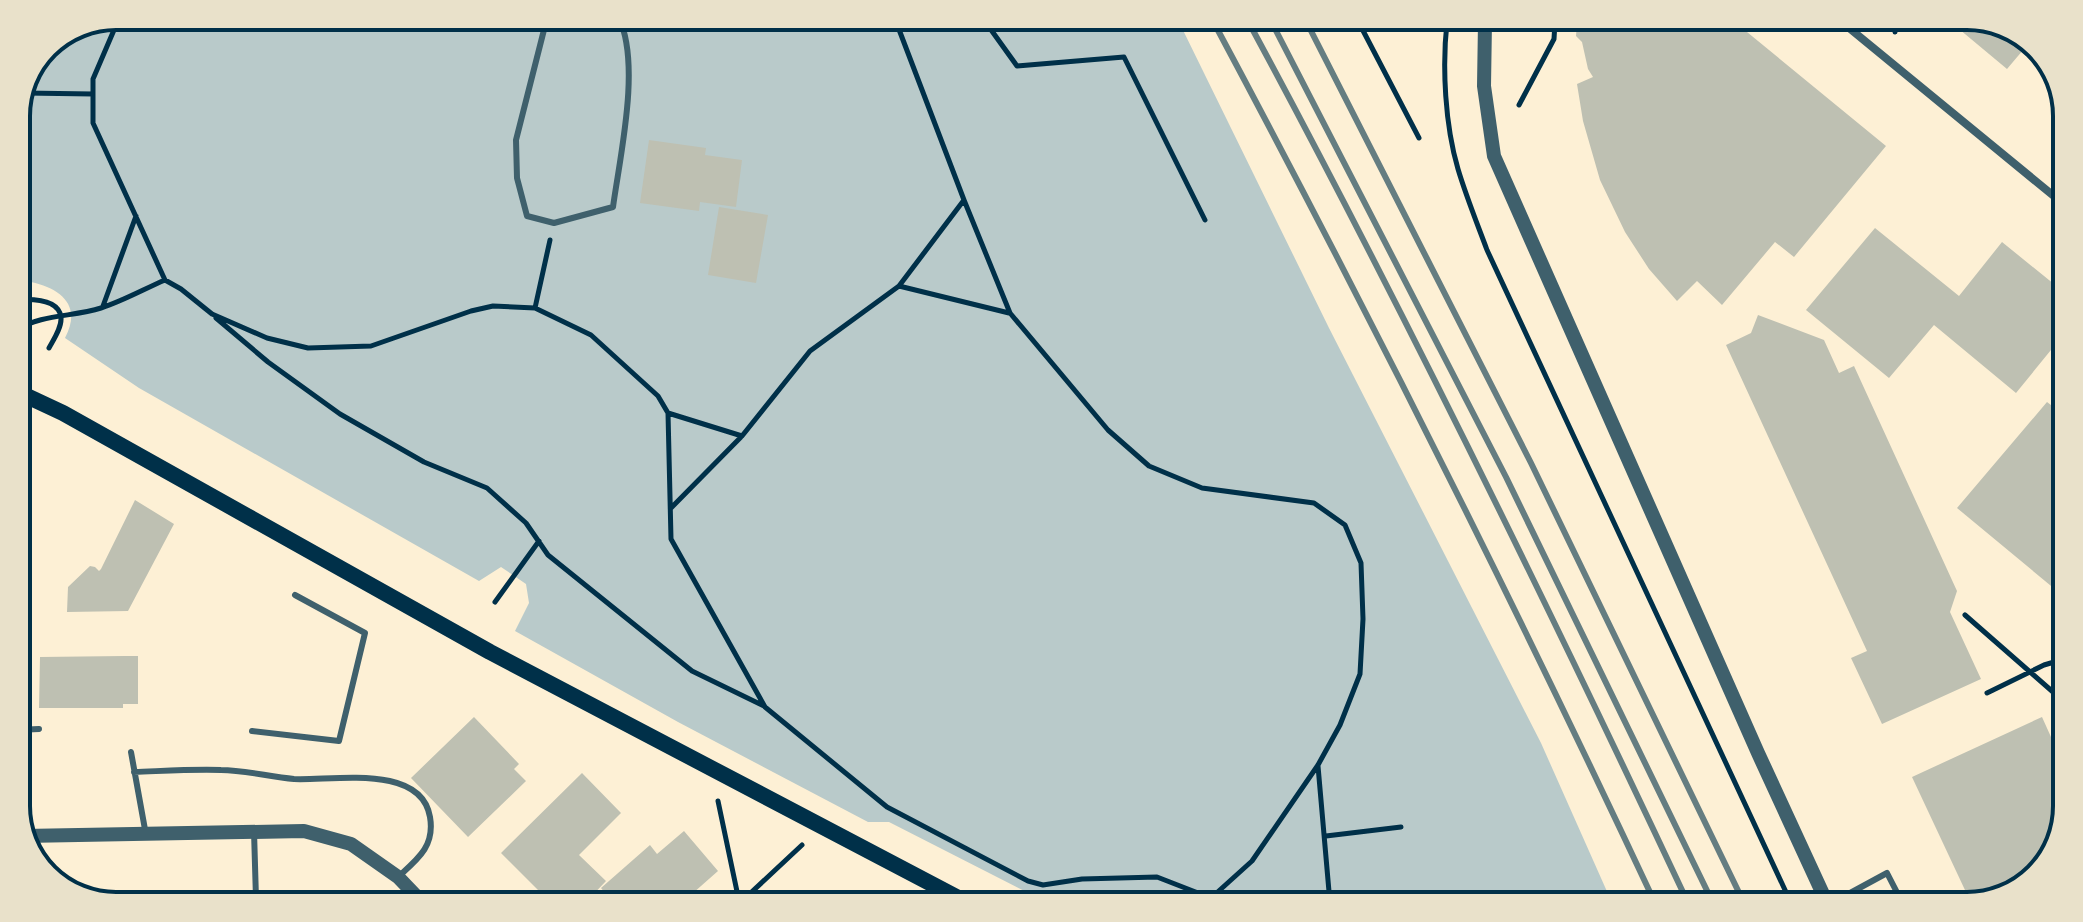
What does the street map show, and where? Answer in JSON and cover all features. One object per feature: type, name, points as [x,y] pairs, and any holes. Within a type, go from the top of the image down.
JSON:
[{"type":"main road","points":[[30,398],[63,413],[490,652],[947,892]]},
{"type":"street","points":[[1485,30],[1484,86],[1494,156],[1822,892]]},
{"type":"street","points":[[1852,30],[2053,195]]},
{"type":"street","points":[[36,836],[304,831],[351,844],[398,877],[412,892]]},
{"type":"lane","points":[[544,30],[516,140],[517,178],[527,216],[554,223],[613,207],[629,83],[625,30]]},
{"type":"lane","points":[[252,731],[339,741],[365,633],[295,595]]},
{"type":"lane","points":[[30,729],[39,729]]},
{"type":"lane","points":[[131,752],[146,835]]},
{"type":"lane","points":[[134,772],[222,770],[295,779],[385,779],[409,787],[429,808],[432,830],[429,844],[422,855],[398,877]]},
{"type":"lane","points":[[254,831],[256,892]]},
{"type":"lane","points":[[1852,892],[1887,873],[1897,892]]},
{"type":"path","points":[[114,30],[93,79],[93,123],[165,280],[181,289],[268,362],[340,414],[424,462],[487,488],[526,523],[548,555],[692,671],[765,707],[887,807],[1028,881],[1043,885],[1082,879],[1157,877],[1196,892]]},
{"type":"path","points":[[899,30],[1010,313],[1108,430],[1149,466],[1202,488],[1314,503],[1345,525],[1361,563],[1363,619],[1360,674],[1340,725],[1318,765],[1252,861],[1218,892]]},
{"type":"path","points":[[991,30],[1017,66],[1124,57],[1205,220]]},
{"type":"path","points":[[1363,30],[1419,138]]},
{"type":"path","points":[[1447,30],[1446,80],[1457,168],[1487,250],[1786,892]]},
{"type":"path","points":[[1519,105],[1554,39],[1555,30]]},
{"type":"path","points":[[33,93],[93,94]]},
{"type":"path","points":[[671,508],[742,436],[810,351],[899,286],[964,200]]},
{"type":"path","points":[[103,307],[136,216]]},
{"type":"path","points":[[535,308],[554,223]]},
{"type":"path","points":[[30,323],[103,307],[165,280]]},
{"type":"path","points":[[899,286],[1010,313]]},
{"type":"path","points":[[30,298],[48,303],[61,316]]},
{"type":"path","points":[[212,314],[267,338],[308,348],[371,346],[493,306],[535,308],[591,335],[658,396],[668,413],[671,539],[765,707]]},
{"type":"path","points":[[49,348],[60,326],[61,316]]},
{"type":"path","points":[[668,413],[742,436]]},
{"type":"path","points":[[495,602],[539,541]]},
{"type":"path","points":[[1965,615],[2053,692]]},
{"type":"path","points":[[1987,693],[2053,663]]},
{"type":"path","points":[[1318,765],[1329,892]]},
{"type":"path","points":[[718,801],[738,892]]},
{"type":"path","points":[[1326,836],[1401,827]]},
{"type":"path","points":[[750,892],[802,845]]},
{"type":"shaded area","points":[[1183,30],[1329,328],[1541,743],[1607,892],[1026,892],[889,822],[868,822],[678,722],[515,631],[529,603],[526,584],[501,567],[479,581],[139,388],[65,338],[71,317],[66,301],[52,289],[31,282],[30,111],[33,94],[39,78],[59,51],[99,32]]},
{"type":"building","points":[[1576,30],[1745,30],[1886,146],[1794,257],[1775,242],[1722,305],[1697,281],[1677,301],[1649,269],[1625,232],[1600,180],[1583,121],[1577,84],[1593,77],[1582,42],[1576,36]]},
{"type":"building","points":[[1960,30],[2000,37],[2023,50],[2007,69]]},
{"type":"building","points":[[649,140],[706,148],[705,155],[742,160],[736,207],[700,202],[699,211],[640,203]]},
{"type":"building","points":[[719,207],[768,215],[756,283],[708,275]]},
{"type":"building","points":[[1875,228],[1959,296],[2002,242],[2053,283],[2053,348],[2016,393],[1934,325],[1889,378],[1806,310]]},
{"type":"building","points":[[1758,315],[1824,340],[1839,373],[1854,366],[1957,591],[1950,612],[1981,679],[1882,724],[1851,658],[1867,651],[1726,345],[1751,333]]},
{"type":"building","points":[[2047,402],[2053,407],[2053,588],[1957,508]]},
{"type":"building","points":[[135,500],[174,524],[128,611],[67,612],[68,587],[90,566],[99,571],[101,569]]},
{"type":"building","points":[[138,656],[138,704],[123,704],[123,708],[39,708],[40,657]]},
{"type":"building","points":[[474,717],[519,764],[514,769],[526,781],[468,837],[411,778]]},
{"type":"building","points":[[2042,717],[2053,741],[2053,806],[2051,823],[2041,849],[2028,867],[2005,883],[1966,892],[1912,777]]},
{"type":"building","points":[[582,773],[621,813],[579,855],[606,881],[596,892],[540,892],[501,853]]},
{"type":"building","points":[[684,831],[718,871],[694,892],[604,892],[601,888],[650,845],[657,854]]},
{"type":"railway","points":[[1218,30],[1440,460],[1650,892]]},
{"type":"railway","points":[[1253,30],[1363,239],[1474,460],[1683,892]]},
{"type":"railway","points":[[1276,30],[1506,477],[1708,892]]},
{"type":"railway","points":[[1311,30],[1531,463],[1739,892]]}]
